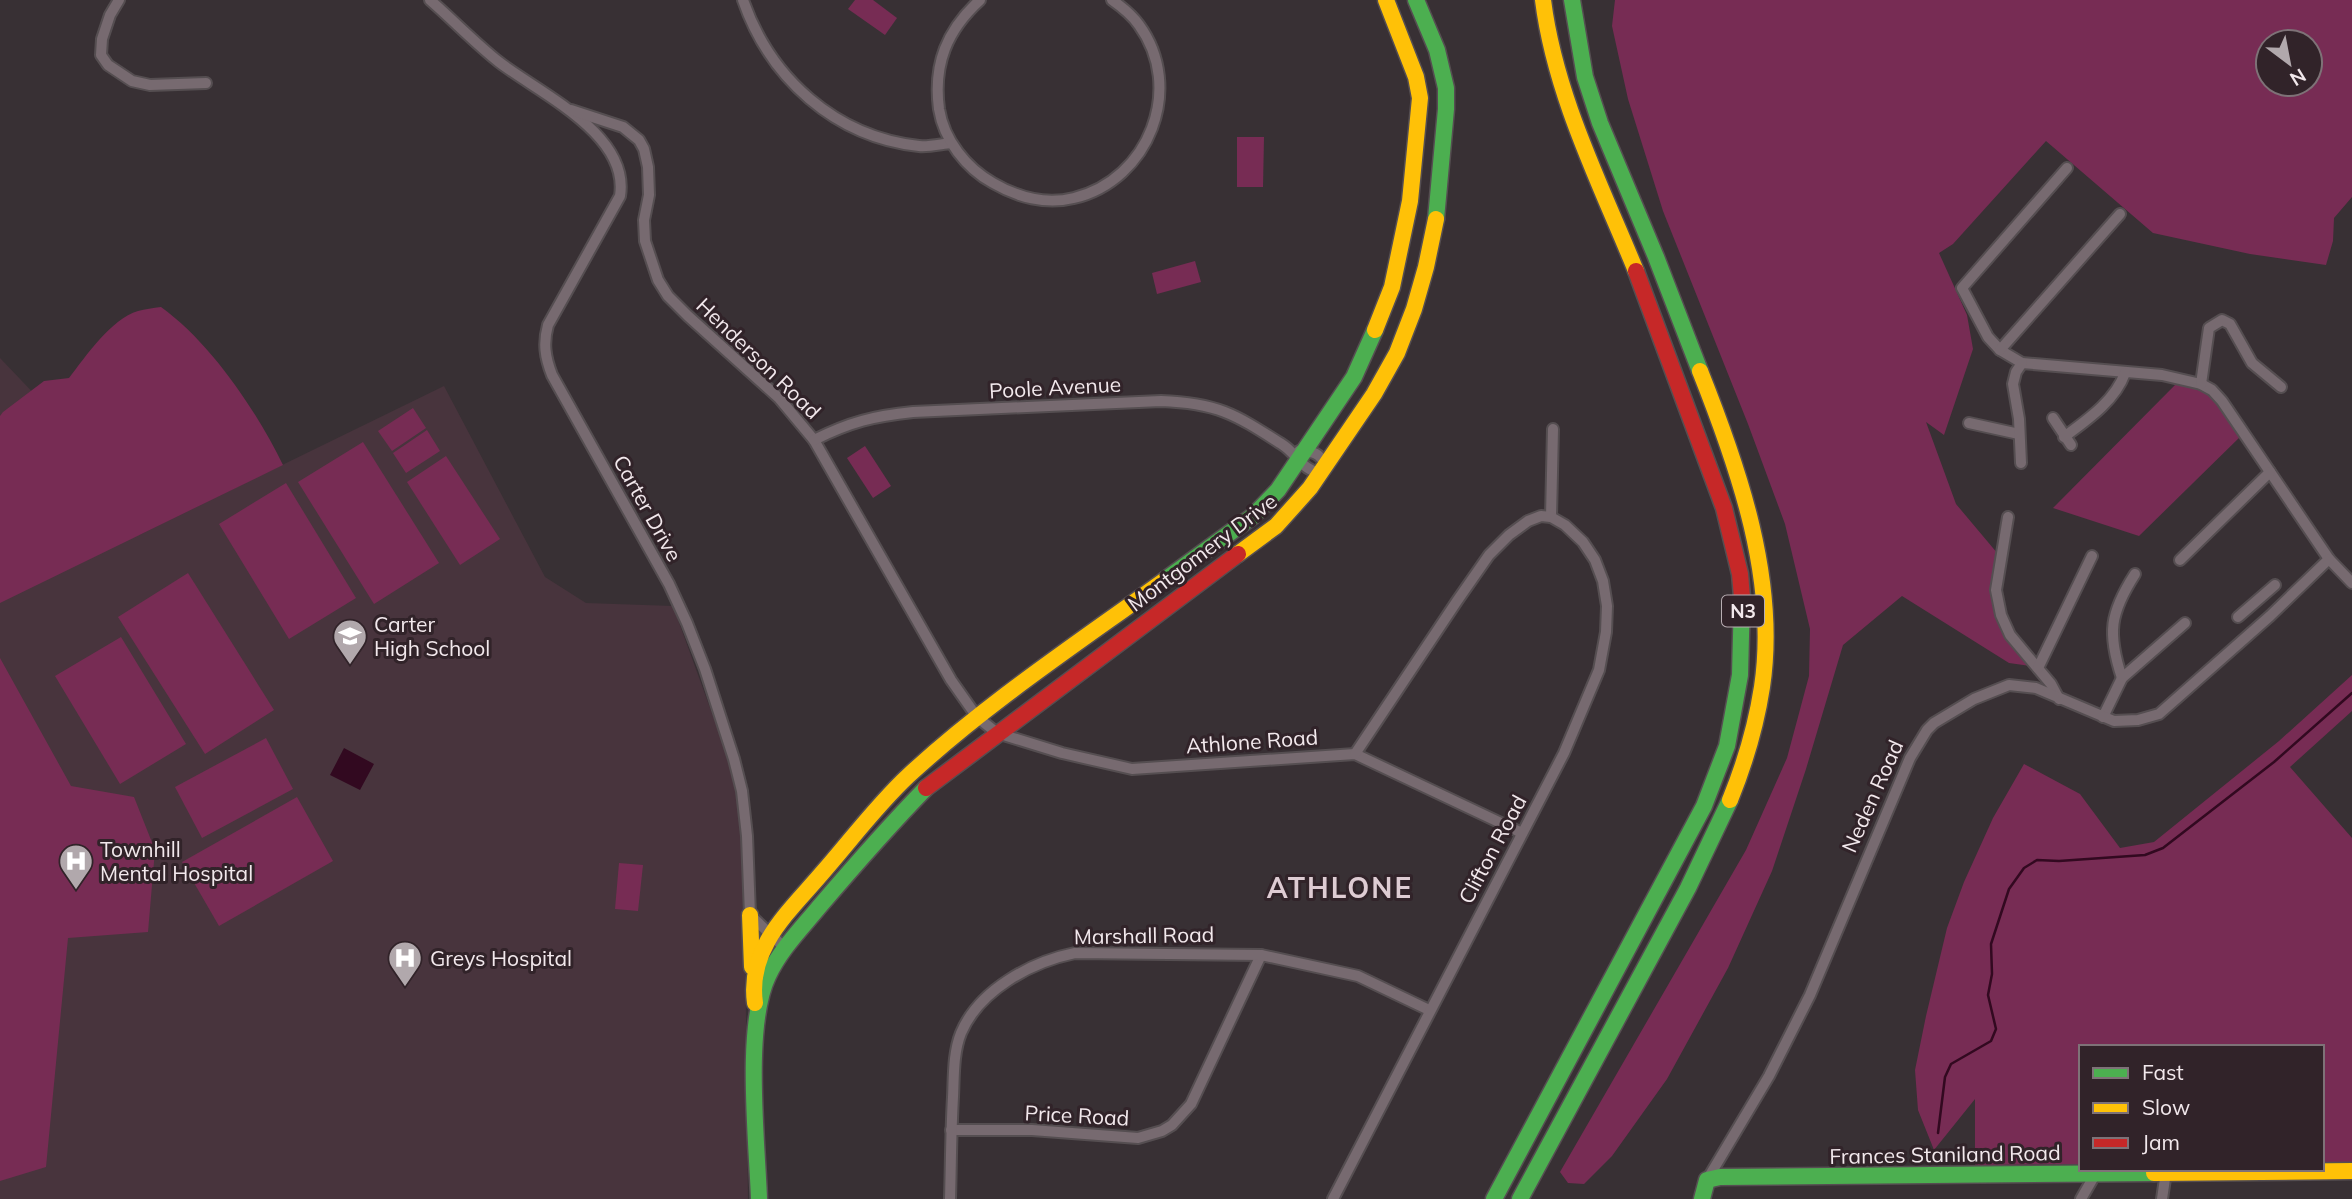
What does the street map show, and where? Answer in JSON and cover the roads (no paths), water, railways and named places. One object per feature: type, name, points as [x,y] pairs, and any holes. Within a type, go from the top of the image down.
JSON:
[{"type":"main road","name":"Montgomery Drive","points":[[757,1016],[753,973],[769,935],[877,809],[908,776],[977,718],[1253,516],[1278,490],[1297,453],[1346,388],[1363,359],[1392,287],[1410,201],[1420,107],[1420,90],[1386,0]]},
{"type":"main road","name":"Montgomery Drive","points":[[759,1199],[754,1074],[757,1016],[763,985],[785,948],[879,837],[927,787],[1276,526],[1297,505],[1324,469],[1374,394],[1396,353],[1414,309],[1436,224],[1446,88],[1437,50],[1416,0]]},
{"type":"main road","name":"N3","points":[[1494,1199],[1704,806],[1727,746],[1740,675],[1743,608],[1740,574],[1724,508],[1639,278],[1570,111],[1547,31],[1543,0]]},
{"type":"main road","name":"N3","points":[[1520,1199],[1725,815],[1739,783],[1750,744],[1762,686],[1765,643],[1760,577],[1751,519],[1739,478],[1664,278],[1596,109],[1585,77],[1572,0]]},
{"type":"main road","points":[[1410,201],[1423,199],[1438,202]]},
{"type":"main road","points":[[1407,220],[1424,225],[1436,224]]},
{"type":"main road","points":[[1135,603],[1148,620]]},
{"type":"main road","points":[[877,809],[894,822]]},
{"type":"main road","points":[[863,827],[879,837]]},
{"type":"main road","points":[[750,915],[753,973]]},
{"type":"main road","name":"Frances Staniland Road","points":[[1707,1180],[1720,1177],[2352,1171]]},
{"type":"main road","name":"Neden Road","points":[[1702,1199],[1707,1180]]},
{"type":"street","points":[[119,0],[110,15],[102,39],[100,55],[108,65],[132,81],[150,85],[206,83]]},
{"type":"street","points":[[430,0],[497,61],[571,110],[603,142],[624,127]]},
{"type":"street","points":[[743,0],[751,23],[768,54],[800,92],[823,110],[851,127],[884,139],[921,146],[951,143]]},
{"type":"street","points":[[980,0],[954,28],[942,52],[937,97],[940,114],[951,143],[964,161],[982,177],[1023,197],[1046,200],[1073,199],[1116,177],[1133,160],[1150,136],[1158,112],[1161,88],[1158,67],[1140,25],[1112,0]]},
{"type":"street","points":[[571,110],[624,127]]},
{"type":"street","name":"Henderson Road","points":[[624,127],[639,140],[646,157],[649,195],[644,220],[645,241],[658,280],[668,296],[688,316],[779,398],[814,440],[951,680],[977,718]]},
{"type":"street","name":"Carter Drive","points":[[603,142],[616,168],[620,196],[548,324],[544,340],[545,351],[552,374],[669,584],[705,668],[742,791],[750,915]]},
{"type":"street","points":[[2067,168],[1962,288],[1988,337],[2000,350],[2022,363],[2162,375],[2201,384],[2212,390],[2329,559],[2352,583]]},
{"type":"street","points":[[2000,350],[2120,214]]},
{"type":"street","points":[[2201,384],[2209,328],[2222,320],[2230,324],[2252,363],[2281,387]]},
{"type":"street","points":[[2021,463],[2020,419],[2013,384],[2022,363]]},
{"type":"street","points":[[2053,418],[2068,441],[2102,406],[2123,380],[2125,373]]},
{"type":"street","name":"Poole Avenue","points":[[814,440],[873,416],[1161,401],[1213,406],[1239,418],[1297,453],[1310,471],[1324,469],[1318,453],[1297,453]]},
{"type":"street","points":[[1969,423],[2019,434]]},
{"type":"street","points":[[1355,754],[1489,555],[1528,521],[1541,516],[1551,517],[1553,429]]},
{"type":"street","points":[[2180,560],[2270,472]]},
{"type":"street","name":"Clifton Road","points":[[1333,1199],[1564,753],[1599,670],[1606,632],[1607,606],[1603,581],[1595,560],[1583,542],[1565,525],[1551,517]]},
{"type":"street","points":[[2008,517],[2000,560],[1997,601],[2005,626],[2051,684],[2059,699]]},
{"type":"street","points":[[2038,668],[2092,555]]},
{"type":"street","name":"Neden Road","points":[[1707,1180],[1769,1076],[1810,995],[1910,758],[1927,730],[1944,715],[2009,685],[2036,688],[2103,717],[2126,722],[2151,718],[2159,714],[2270,616],[2329,559]]},
{"type":"street","points":[[2122,678],[2112,628],[2116,607],[2135,574]]},
{"type":"street","points":[[2238,617],[2275,584]]},
{"type":"street","points":[[2255,603],[2270,616]]},
{"type":"street","points":[[2103,717],[2122,678],[2185,622]]},
{"type":"street","name":"Athlone Road","points":[[977,718],[997,733],[1132,769],[1355,754],[1522,833]]},
{"type":"street","points":[[750,915],[785,948]]},
{"type":"street","name":"Marshall Road","points":[[950,1199],[954,1065],[960,1035],[971,1014],[1007,982],[1055,957],[1075,953],[1261,955],[1358,976],[1429,1010]]},
{"type":"street","name":"Price Road","points":[[951,1130],[1032,1130],[1138,1138],[1162,1131],[1191,1104],[1261,955]]},
{"type":"street","points":[[2162,1199],[2166,1172]]},
{"type":"street","points":[[2081,1199],[2096,1173]]},
{"type":"waterway","points":[[1938,1133],[1945,1077],[1951,1064],[1991,1041],[1996,1029],[1988,995],[1992,974],[1991,944],[2009,889],[2024,868],[2037,860],[2145,855],[2163,848],[2274,762],[2352,693]]},
{"type":"place","name":"Carter High School","points":[[350,666]]},
{"type":"place","name":"Townhill Mental Hospital","points":[[76,891]]},
{"type":"place","name":"Greys Hospital","points":[[405,988]]},
{"type":"district","name":"ATHLONE","points":[[1340,887]]}]
